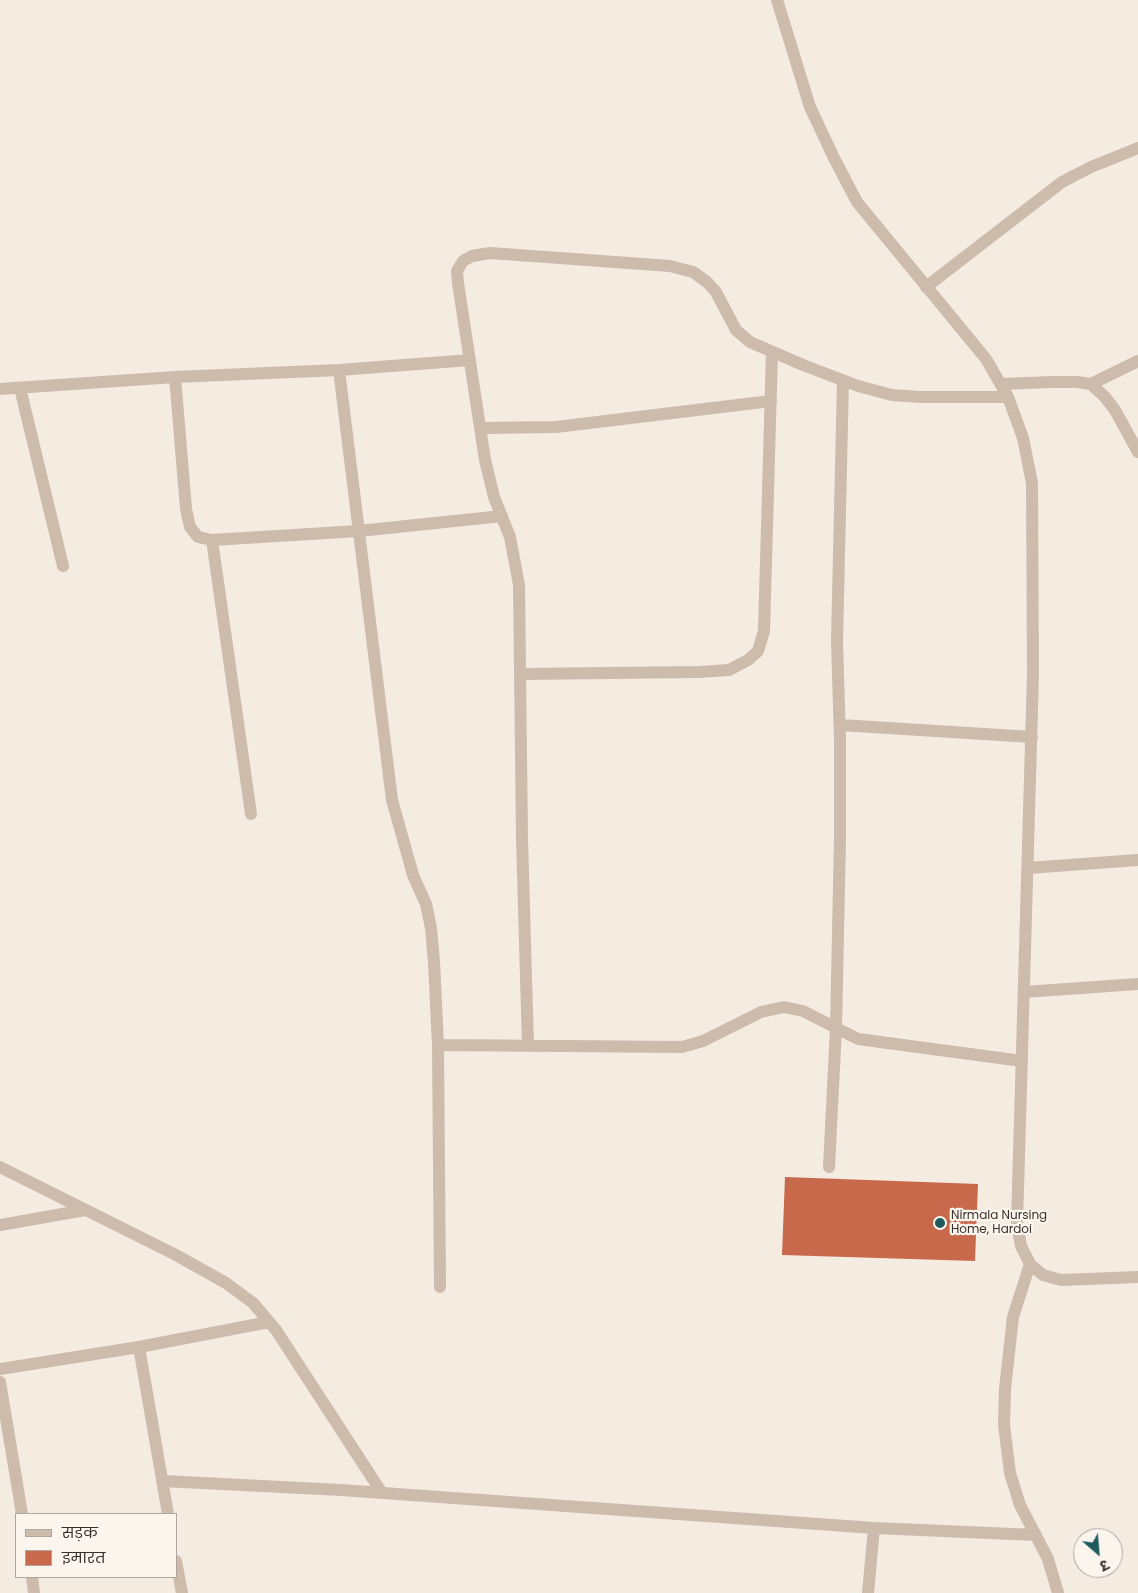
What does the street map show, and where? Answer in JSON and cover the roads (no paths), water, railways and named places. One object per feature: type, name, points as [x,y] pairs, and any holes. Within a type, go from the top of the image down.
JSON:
[{"type":"street","points":[[776,0],[810,107],[857,202],[986,359],[1008,397],[1023,438],[1032,483],[1033,675],[1017,1223],[1021,1246],[1030,1264],[1043,1275],[1061,1280],[1138,1278]]},
{"type":"street","points":[[926,287],[1062,182],[1091,167],[1138,148]]},
{"type":"street","points":[[528,1046],[522,839],[519,585],[510,537],[494,497],[480,428],[457,271],[463,261],[472,256],[490,253],[670,266],[693,272],[707,282],[716,292],[736,330],[750,342],[858,386],[892,395],[920,397],[1008,397]]},
{"type":"street","points":[[520,674],[729,670],[748,660],[758,651],[764,632],[772,352]]},
{"type":"street","points":[[0,389],[175,377],[339,370],[470,360]]},
{"type":"street","points":[[1001,384],[1060,382],[1091,384],[1138,361]]},
{"type":"street","points":[[339,370],[392,800],[413,876],[426,904],[431,928],[438,1045],[440,1287]]},
{"type":"street","points":[[175,377],[186,509],[190,527],[198,538],[212,540],[359,531],[502,516]]},
{"type":"street","points":[[829,1168],[836,1028],[840,838],[840,725],[837,641],[843,380]]},
{"type":"street","points":[[1091,384],[1115,410],[1138,452]]},
{"type":"street","points":[[20,388],[63,566]]},
{"type":"street","points":[[480,428],[565,426],[770,401]]},
{"type":"street","points":[[212,540],[251,814]]},
{"type":"street","points":[[840,725],[1032,737]]},
{"type":"street","points":[[1028,868],[1138,860]]},
{"type":"street","points":[[1024,992],[1138,984]]},
{"type":"street","points":[[438,1045],[682,1047],[703,1041],[761,1012],[784,1007],[803,1011],[858,1039],[1022,1061]]},
{"type":"street","points":[[0,1167],[176,1255],[226,1284],[253,1303],[276,1330],[382,1493]]},
{"type":"street","points":[[0,1225],[85,1210]]},
{"type":"street","points":[[1030,1264],[1013,1317],[1005,1389],[1004,1425],[1010,1473],[1020,1505],[1048,1559],[1058,1593]]},
{"type":"street","points":[[0,1369],[139,1347],[269,1322]]},
{"type":"street","points":[[139,1347],[168,1513]]},
{"type":"street","points":[[0,1382],[22,1513]]},
{"type":"street","points":[[163,1481],[382,1493],[874,1528],[1036,1535]]},
{"type":"street","points":[[868,1593],[874,1528]]},
{"type":"street","points":[[178,1572],[182,1593]]},
{"type":"street","points":[[32,1578],[34,1593]]},
{"type":"place","name":"Nirmala Nursing Home, Hardoi","points":[[940,1223]]}]
